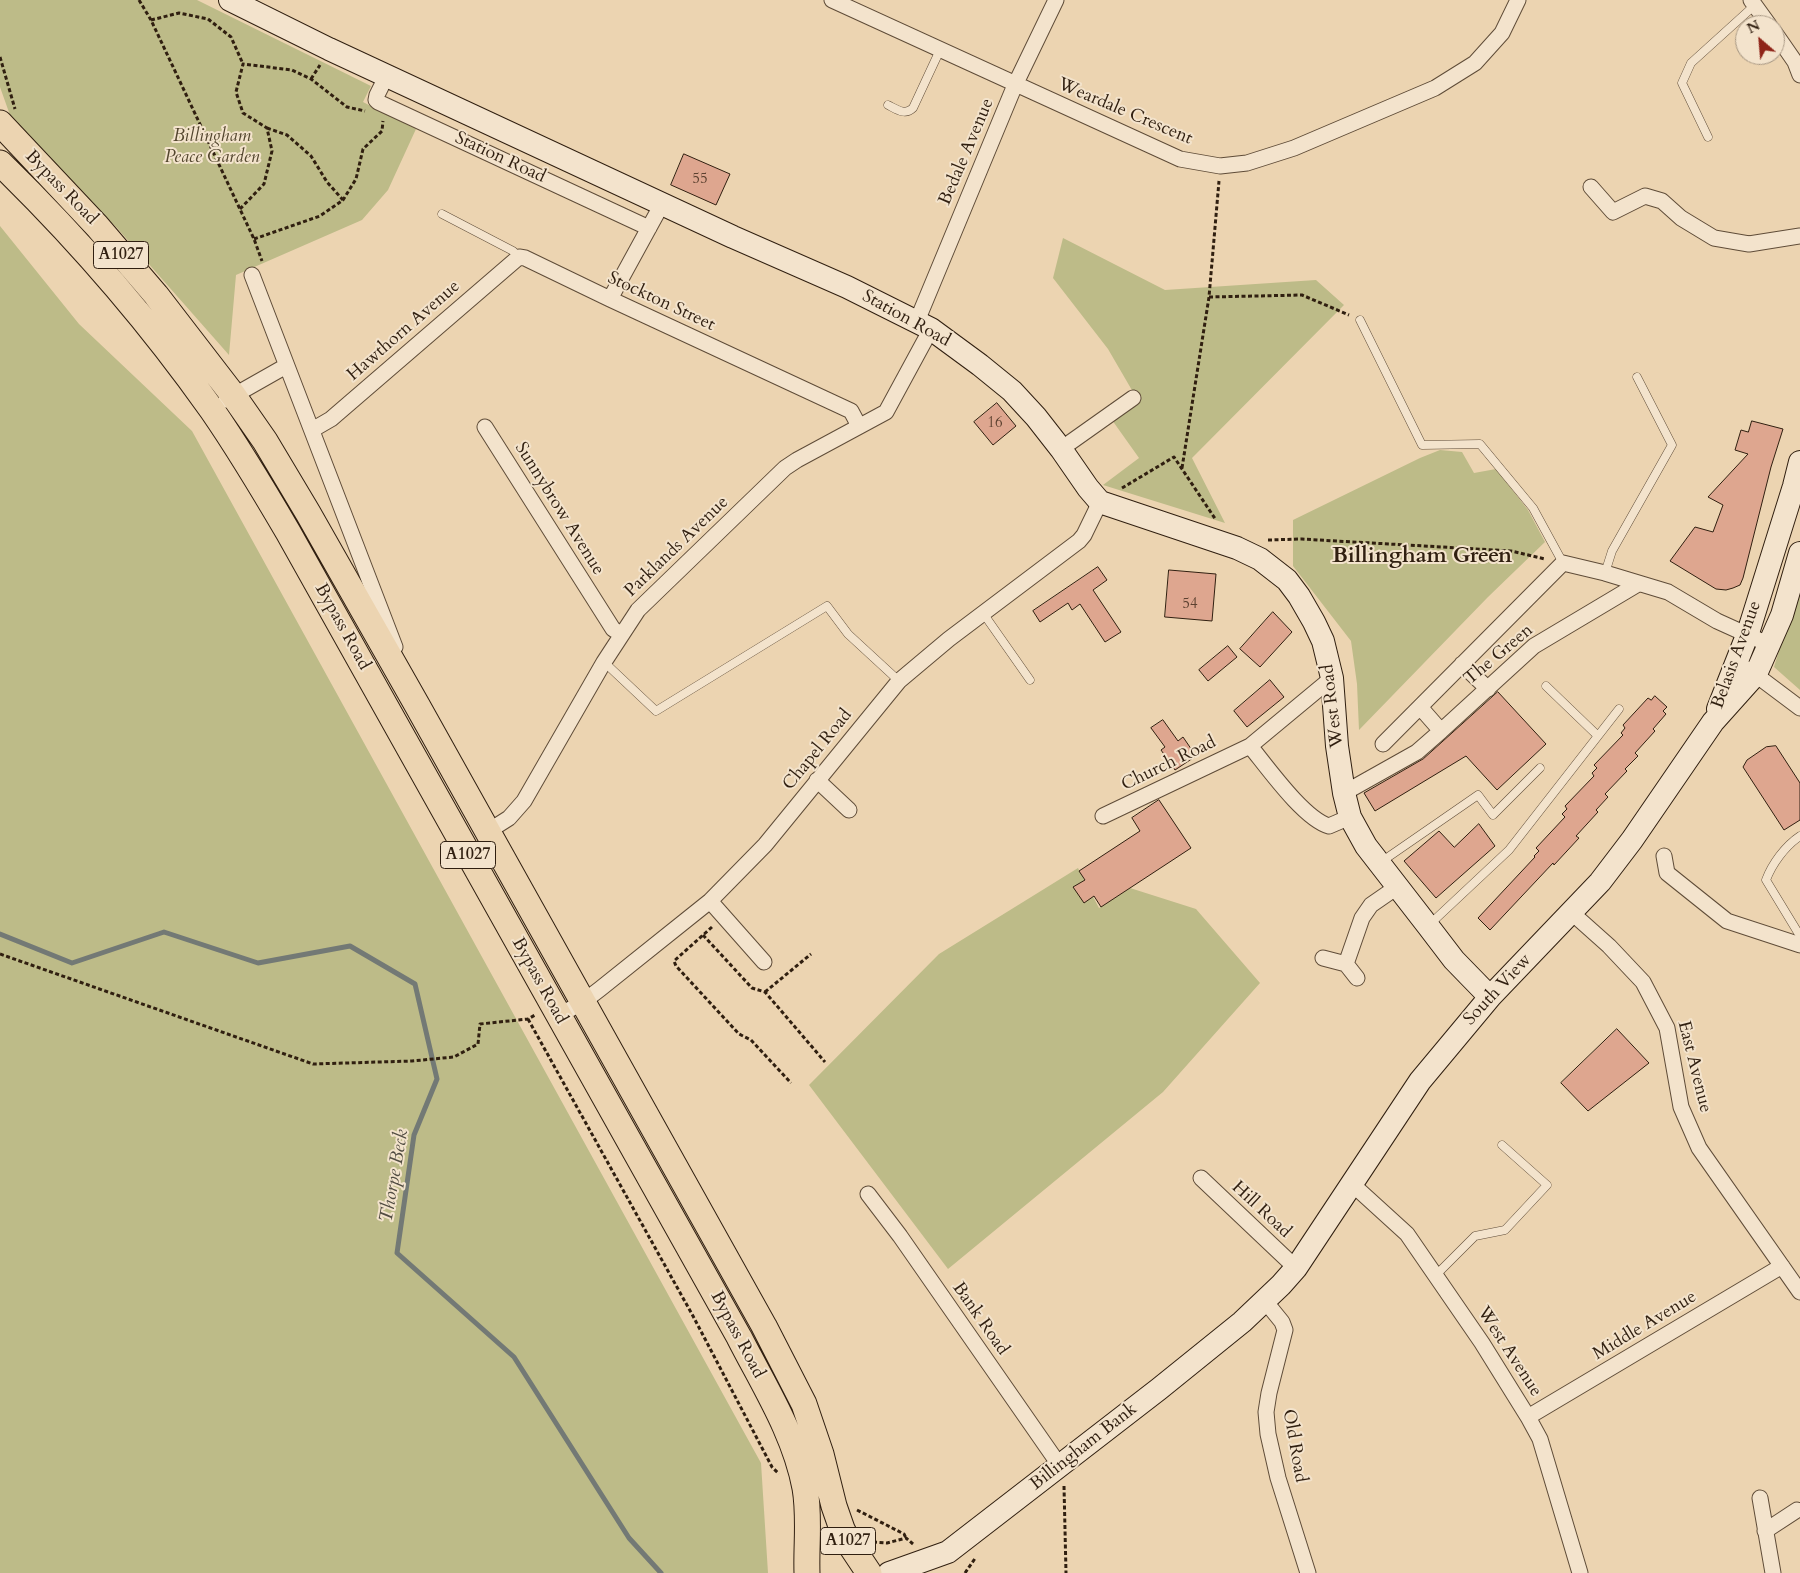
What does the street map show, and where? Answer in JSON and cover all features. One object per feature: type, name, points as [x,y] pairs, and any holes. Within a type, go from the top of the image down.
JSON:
[{"type":"main road","name":"Station Road","points":[[230,0],[329,49],[662,204],[847,287],[924,325],[980,365],[1012,391],[1036,417],[1100,502]]},
{"type":"main road","name":"Bypass Road","points":[[8,117],[156,295],[233,394],[308,513],[418,705],[759,1317],[804,1404],[821,1454],[834,1506],[842,1529],[869,1573]]},
{"type":"main road","name":"Bypass Road","points":[[0,163],[78,243],[138,313],[211,410],[247,463],[288,532],[544,1017],[739,1337],[781,1417],[798,1459],[805,1489],[808,1517],[807,1573]]},
{"type":"main road","name":"Belasis Avenue","points":[[1713,722],[1748,633],[1800,462]]},
{"type":"main road","name":"West Road","points":[[1100,502],[1223,534],[1237,548],[1260,559],[1286,580],[1299,596],[1323,641],[1332,678],[1337,746],[1344,794],[1350,817],[1366,846],[1379,864],[1454,960],[1490,997]]},
{"type":"main road","name":"Belasis Avenue","points":[[1713,722],[1756,674],[1782,615],[1800,553]]},
{"type":"main road","name":"South View","points":[[1296,1268],[1420,1081],[1490,997],[1600,882],[1632,840],[1713,722]]},
{"type":"main road","points":[[1265,1301],[1296,1268]]},
{"type":"main road","name":"Billingham Bank","points":[[889,1573],[948,1552],[1236,1327],[1265,1301]]},
{"type":"main road","points":[[937,1573],[948,1552]]},
{"type":"street","name":"Weardale Crescent","points":[[832,0],[1180,159],[1220,166],[1248,163],[1294,148],[1435,88],[1475,64],[1502,33],[1518,0]]},
{"type":"street","name":"Bedale Avenue","points":[[924,325],[1015,85],[1056,0]]},
{"type":"street","points":[[1753,3],[1762,15]]},
{"type":"street","points":[[1785,48],[1798,67]]},
{"type":"street","points":[[385,105],[376,100],[387,75]]},
{"type":"street","name":"Station Road","points":[[385,105],[649,228]]},
{"type":"street","points":[[1590,186],[1613,212],[1645,196],[1662,201],[1681,218],[1714,238],[1750,244],[1800,236]]},
{"type":"street","points":[[610,299],[662,204]]},
{"type":"street","name":"Stockton Street","points":[[519,257],[525,258],[851,411],[859,426]]},
{"type":"street","name":"Hawthorn Avenue","points":[[312,430],[331,419],[519,257]]},
{"type":"street","name":"Bypass Road","points":[[252,275],[418,705]]},
{"type":"street","name":"Parklands Avenue","points":[[488,832],[509,818],[524,801],[604,662],[638,610],[785,468],[886,412],[924,325]]},
{"type":"street","points":[[211,410],[233,394],[286,366]]},
{"type":"street","points":[[1061,449],[1133,398]]},
{"type":"street","name":"Sunnybrow Avenue","points":[[485,427],[613,628],[621,634]]},
{"type":"street","name":"Chapel Road","points":[[544,1017],[583,1002],[710,901],[765,845],[899,681],[949,638],[1079,541],[1084,535],[1100,502]]},
{"type":"street","points":[[1563,563],[1605,572],[1668,592],[1717,621],[1770,644]]},
{"type":"street","name":"The Green","points":[[1383,744],[1563,563]]},
{"type":"street","name":"The Green","points":[[1344,794],[1417,752],[1534,646],[1638,584]]},
{"type":"street","points":[[1737,662],[1756,674],[1800,708]]},
{"type":"street","points":[[1462,664],[1488,689]]},
{"type":"street","name":"Church Road","points":[[1104,816],[1250,746],[1332,678]]},
{"type":"street","points":[[1420,707],[1441,731]]},
{"type":"street","points":[[1250,746],[1305,812],[1329,826],[1350,817]]},
{"type":"street","points":[[817,780],[849,810]]},
{"type":"street","points":[[1664,856],[1667,873],[1727,921],[1800,945]]},
{"type":"street","points":[[1346,964],[1362,918],[1371,905],[1397,886]]},
{"type":"street","points":[[710,901],[764,962]]},
{"type":"street","name":"East Avenue","points":[[1572,913],[1609,946],[1643,982],[1667,1028],[1682,1107],[1699,1148],[1800,1292]]},
{"type":"street","points":[[1323,958],[1346,964],[1357,978]]},
{"type":"street","name":"Hill Road","points":[[1201,1178],[1296,1268]]},
{"type":"street","name":"West Avenue","points":[[1351,1183],[1407,1234],[1482,1344],[1528,1417],[1540,1439],[1580,1573]]},
{"type":"street","name":"Bank Road","points":[[868,1194],[900,1236],[1060,1466]]},
{"type":"street","name":"Middle Avenue","points":[[1528,1417],[1782,1266]]},
{"type":"street","name":"Old Road","points":[[1265,1301],[1282,1322],[1285,1330],[1269,1393],[1266,1412],[1268,1434],[1278,1478],[1308,1573]]},
{"type":"street","points":[[1760,1498],[1773,1573]]},
{"type":"street","points":[[1765,1530],[1797,1510]]},
{"type":"lane","points":[[1708,137],[1682,83],[1691,63],[1753,3]]},
{"type":"lane","points":[[888,105],[904,112],[910,112],[940,50]]},
{"type":"lane","name":"Stockton Street","points":[[442,214],[519,257]]},
{"type":"lane","points":[[1360,320],[1422,444],[1480,444],[1533,508],[1563,563]]},
{"type":"lane","points":[[1605,572],[1612,551],[1672,445],[1637,377]]},
{"type":"lane","points":[[604,662],[656,711],[827,606],[848,634],[899,681]]},
{"type":"lane","points":[[983,613],[1030,680]]},
{"type":"lane","points":[[1546,686],[1598,736]]},
{"type":"lane","points":[[1428,926],[1510,850],[1619,709]]},
{"type":"lane","points":[[1379,864],[1478,795],[1493,815],[1540,768]]},
{"type":"lane","points":[[1800,836],[1793,840],[1770,869],[1766,880],[1800,936]]},
{"type":"lane","points":[[1436,1276],[1475,1236],[1505,1230],[1547,1185],[1502,1145]]},
{"type":"path","points":[[139,0],[152,20],[254,239],[265,270],[252,275]]},
{"type":"path","points":[[152,20],[179,12],[208,19],[231,37],[243,64],[236,92],[243,113],[267,128],[287,135],[311,156],[327,182],[344,200]]},
{"type":"path","points":[[0,57],[8,117]]},
{"type":"path","points":[[243,64],[292,70],[311,79],[347,107],[372,113],[385,105]]},
{"type":"path","points":[[254,239],[320,216],[344,200],[356,179],[363,149],[382,131],[385,105]]},
{"type":"path","points":[[240,209],[264,184],[272,151],[267,128]]},
{"type":"path","points":[[1182,468],[1209,297],[1220,166]]},
{"type":"path","points":[[1209,297],[1302,294],[1360,320]]},
{"type":"path","points":[[1100,502],[1174,457],[1216,520],[1223,534]]},
{"type":"path","points":[[1216,520],[1223,534]]},
{"type":"path","points":[[1263,540],[1302,539],[1511,551],[1563,563]]},
{"type":"path","points":[[724,917],[674,960],[676,966],[739,1034],[752,1040],[791,1083]]},
{"type":"path","points":[[703,935],[752,988],[766,992],[824,1062]]},
{"type":"path","points":[[0,954],[313,1064],[412,1061],[454,1057],[478,1044],[480,1024],[544,1017]]},
{"type":"path","points":[[766,992],[811,954]]},
{"type":"path","points":[[528,1019],[693,1316],[772,1466],[783,1478],[781,1470]]},
{"type":"path","points":[[1060,1466],[1064,1478],[1066,1573]]},
{"type":"green space","name":"Billingham Peace Garden","points":[[0,0],[197,0],[371,86],[363,102],[416,129],[388,190],[362,220],[236,275],[229,355],[117,228],[11,118],[0,87]]},
{"type":"green space","points":[[0,226],[79,324],[192,431],[761,1463],[768,1573],[0,1573]]},
{"type":"green space","points":[[1063,238],[1165,290],[1316,280],[1344,305],[1192,458],[1225,523],[1103,485],[1139,458],[1112,420],[1133,392],[1108,349],[1053,278]]},
{"type":"green space","name":"Billingham Green","points":[[1440,450],[1462,452],[1474,473],[1496,469],[1528,510],[1545,542],[1488,597],[1359,730],[1357,684],[1351,641],[1293,566],[1293,520]]},
{"type":"green space","points":[[1800,582],[1800,690],[1774,667]]},
{"type":"green space","points":[[1078,868],[1099,908],[1130,888],[1196,909],[1260,983],[1163,1092],[948,1269],[809,1085],[939,954]]},
{"type":"building","points":[[684,154],[730,174],[716,205],[671,185]]},
{"type":"building","points":[[997,403],[1016,426],[993,445],[974,422]]},
{"type":"building","points":[[1752,421],[1783,429],[1771,467],[1743,578],[1740,585],[1733,588],[1726,590],[1716,589],[1670,561],[1695,527],[1713,532],[1723,505],[1708,497],[1748,454],[1735,450],[1741,430],[1748,432]]},
{"type":"building","points":[[1098,567],[1107,580],[1093,590],[1121,632],[1105,642],[1080,604],[1072,610],[1068,603],[1040,622],[1033,611]]},
{"type":"building","points":[[1169,570],[1216,574],[1212,621],[1165,617]]},
{"type":"building","points":[[1273,612],[1292,632],[1260,667],[1240,649]]},
{"type":"building","points":[[1228,646],[1237,657],[1208,681],[1199,670]]},
{"type":"building","points":[[1270,680],[1284,697],[1247,727],[1234,711]]},
{"type":"building","points":[[1498,692],[1546,744],[1497,790],[1466,756],[1375,811],[1364,793],[1423,759]]},
{"type":"building","points":[[1655,696],[1667,707],[1663,711],[1666,714],[1653,729],[1655,731],[1635,753],[1638,756],[1625,769],[1627,771],[1605,794],[1608,797],[1596,810],[1598,812],[1576,836],[1579,838],[1490,930],[1478,918],[1535,857],[1539,851],[1536,848],[1565,817],[1562,814],[1567,809],[1565,806],[1594,776],[1592,773],[1597,768],[1594,765],[1623,735],[1621,733],[1625,728],[1623,725],[1648,698],[1651,700]]},
{"type":"building","points":[[1163,720],[1178,741],[1183,737],[1196,756],[1175,770],[1161,750],[1165,747],[1151,728]]},
{"type":"building","points":[[1776,746],[1800,783],[1800,820],[1784,830],[1743,767],[1747,760],[1766,747]]},
{"type":"building","points":[[1159,800],[1191,848],[1101,907],[1094,896],[1084,903],[1073,887],[1085,880],[1079,871],[1140,831],[1132,818]]},
{"type":"building","points":[[1479,824],[1495,846],[1436,898],[1404,861],[1439,831],[1454,847]]},
{"type":"building","points":[[1617,1029],[1649,1063],[1588,1111],[1561,1083]]},
{"type":"waterway","name":"Thorpe Beck","points":[[0,934],[72,963],[164,932],[258,963],[350,946],[415,984],[437,1079],[414,1135],[397,1253],[514,1357],[629,1538],[661,1573]]},
{"type":"district","name":"Billingham Green","points":[[1422,557]]}]
